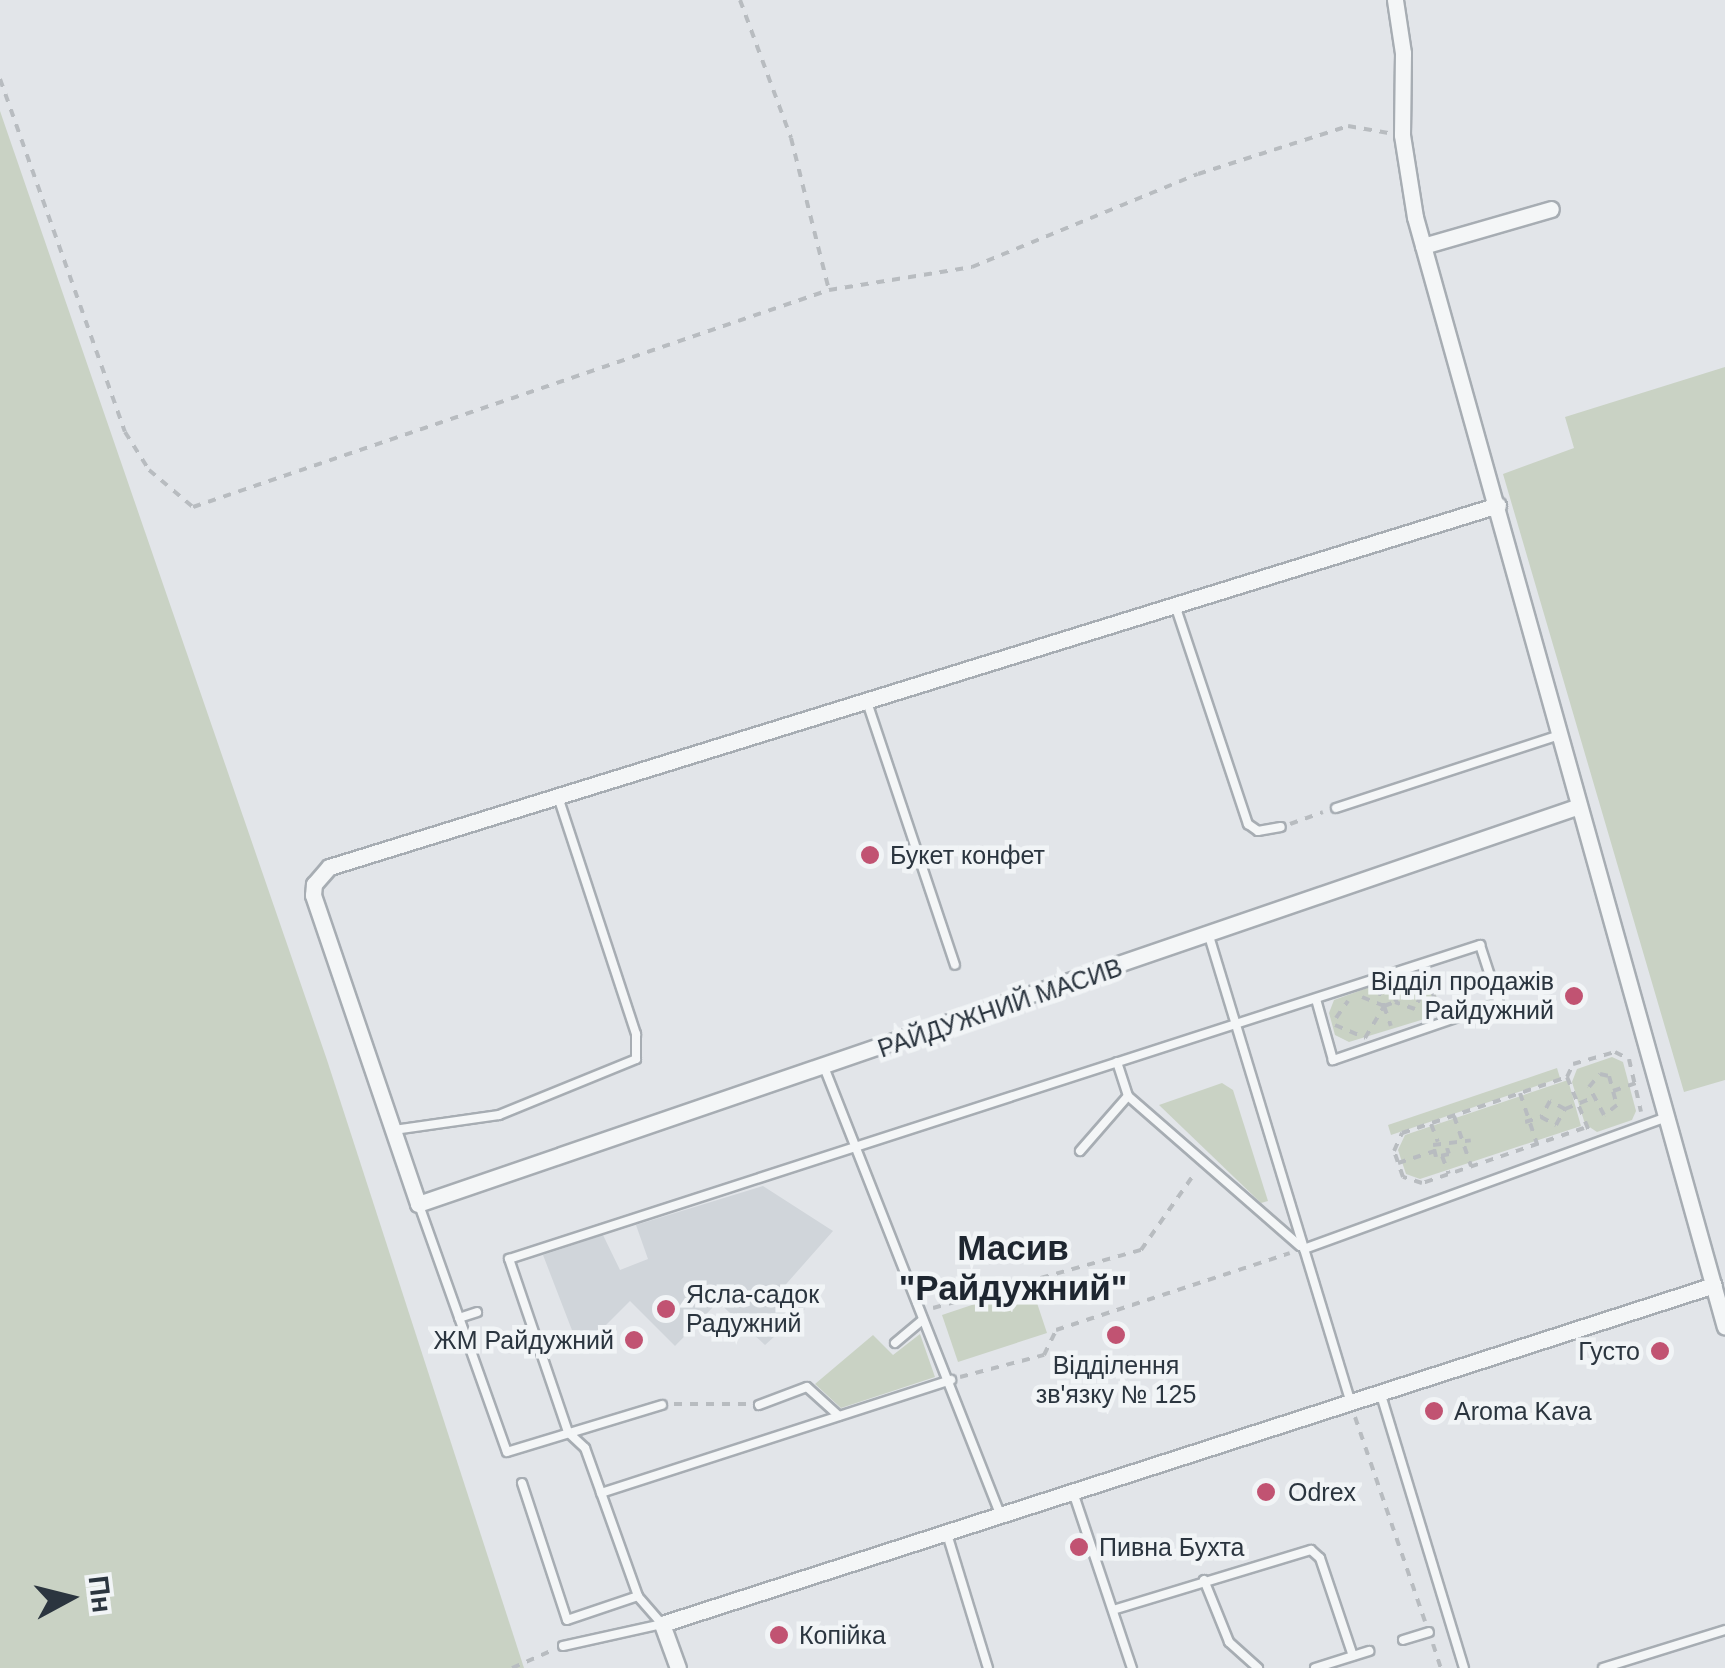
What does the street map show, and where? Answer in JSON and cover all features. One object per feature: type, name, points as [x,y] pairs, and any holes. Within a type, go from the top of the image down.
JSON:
[{"type":"street","points":[[1395,0],[1403,54],[1402,135],[1423,246],[1725,1327]]},
{"type":"street","points":[[1423,246],[1551,208]]},
{"type":"street","points":[[418,1204],[314,884],[329,867],[559,800],[1498,504]]},
{"type":"street","name":"РАЙДУЖНИЙ МАСИВ","points":[[418,1204],[824,1068],[1579,806]]},
{"type":"street","points":[[678,1668],[662,1624],[1381,1396],[1714,1285]]},
{"type":"lane","points":[[1176,608],[1248,824],[1258,831],[1280,827]]},
{"type":"lane","points":[[867,702],[954,965]]},
{"type":"lane","points":[[1336,808],[1560,736]]},
{"type":"lane","points":[[394,1130],[499,1115],[636,1060],[636,1034],[559,800]]},
{"type":"lane","points":[[1209,936],[1230,1024],[1351,1404]]},
{"type":"lane","points":[[562,1646],[662,1624],[638,1596],[585,1448],[568,1432],[508,1259],[1480,946],[1499,1003],[1333,1060],[1316,999]]},
{"type":"lane","points":[[1117,1062],[1128,1096],[1304,1249]]},
{"type":"lane","points":[[824,1068],[920,1316],[951,1380],[1001,1516]]},
{"type":"lane","points":[[1080,1151],[1128,1096]]},
{"type":"lane","points":[[1304,1249],[1667,1116]]},
{"type":"lane","points":[[418,1204],[507,1452],[662,1405]]},
{"type":"lane","points":[[508,1302],[522,1297]]},
{"type":"lane","points":[[459,1318],[477,1312]]},
{"type":"lane","points":[[895,1343],[920,1316]]},
{"type":"lane","points":[[601,1493],[951,1380]]},
{"type":"lane","points":[[759,1405],[807,1386],[839,1416]]},
{"type":"lane","points":[[1381,1396],[1464,1668]]},
{"type":"lane","points":[[522,1483],[567,1620],[638,1596]]},
{"type":"lane","points":[[1073,1492],[1132,1668]]},
{"type":"lane","points":[[947,1533],[988,1668]]},
{"type":"lane","points":[[1113,1610],[1312,1550],[1320,1558],[1353,1656]]},
{"type":"lane","points":[[1204,1580],[1229,1642],[1258,1668]]},
{"type":"lane","points":[[1603,1668],[1725,1630]]},
{"type":"lane","points":[[1404,1640],[1429,1632]]},
{"type":"lane","points":[[1315,1668],[1369,1651]]},
{"type":"path","points":[[740,0],[791,138],[829,290]]},
{"type":"path","points":[[0,79],[125,432],[149,470],[193,507],[829,290],[972,266],[1198,174],[1348,126],[1402,135]]},
{"type":"path","points":[[1280,827],[1336,808]]},
{"type":"path","points":[[1417,970],[1428,974],[1435,990],[1438,1008],[1432,1017]]},
{"type":"path","points":[[1377,984],[1392,1029]]},
{"type":"path","points":[[1365,1038],[1384,1006],[1396,1002],[1404,984],[1422,994]]},
{"type":"path","points":[[1410,1011],[1422,994],[1435,990]]},
{"type":"path","points":[[1334,1000],[1354,993],[1384,1006]]},
{"type":"path","points":[[1332,1024],[1354,993]]},
{"type":"path","points":[[1396,1002],[1410,1011],[1414,1023]]},
{"type":"path","points":[[1328,1013],[1335,1035],[1349,1042],[1403,1026]]},
{"type":"path","points":[[1332,1024],[1365,1038]]},
{"type":"path","points":[[1600,1137],[1584,1128],[1567,1077],[1573,1064],[1615,1052],[1629,1059],[1642,1105],[1637,1124]]},
{"type":"path","points":[[1593,1058],[1597,1075]]},
{"type":"path","points":[[1597,1075],[1609,1076],[1614,1112],[1596,1112],[1588,1087],[1597,1075]]},
{"type":"path","points":[[1567,1077],[1491,1107],[1402,1133],[1394,1151],[1403,1176],[1422,1183],[1584,1128]]},
{"type":"path","points":[[1613,1091],[1636,1083]]},
{"type":"path","points":[[1545,1084],[1550,1100],[1565,1109]]},
{"type":"path","points":[[1520,1093],[1527,1122],[1538,1144]]},
{"type":"path","points":[[1556,1125],[1565,1109],[1592,1098]]},
{"type":"path","points":[[1527,1122],[1542,1117],[1550,1100]]},
{"type":"path","points":[[1454,1116],[1471,1166]]},
{"type":"path","points":[[1542,1117],[1556,1125],[1561,1136]]},
{"type":"path","points":[[1398,1163],[1434,1151],[1438,1142],[1431,1124]]},
{"type":"path","points":[[1438,1142],[1444,1140],[1447,1148]]},
{"type":"path","points":[[1442,1156],[1447,1148],[1471,1140]]},
{"type":"path","points":[[1434,1151],[1442,1156],[1448,1174]]},
{"type":"path","points":[[920,1316],[1140,1250],[1202,1163]]},
{"type":"path","points":[[951,1380],[1044,1355],[1056,1330],[1304,1249]]},
{"type":"path","points":[[1351,1404],[1441,1668]]},
{"type":"path","points":[[662,1405],[759,1405]]},
{"type":"path","points":[[512,1668],[562,1646]]},
{"type":"shaded area","points":[[763,1186],[833,1231],[780,1291],[805,1309],[765,1345],[718,1302],[675,1346],[630,1301],[580,1351],[543,1255],[603,1235],[620,1270],[648,1259],[636,1225]]},
{"type":"green space","points":[[0,111],[327,1060],[524,1668],[0,1668]]},
{"type":"green space","points":[[1725,367],[1725,1080],[1684,1092],[1503,474],[1574,448],[1565,417]]},
{"type":"green space","points":[[1417,970],[1428,974],[1435,990],[1439,1008],[1431,1017],[1349,1042],[1335,1035],[1329,1013],[1334,1000]]},
{"type":"green space","points":[[1612,1057],[1623,1062],[1636,1111],[1632,1120],[1597,1132],[1585,1124],[1572,1082],[1577,1069]]},
{"type":"green space","points":[[1557,1068],[1560,1078],[1391,1135],[1388,1125]]},
{"type":"green space","points":[[1568,1080],[1581,1126],[1420,1179],[1406,1174],[1398,1150],[1405,1135]]},
{"type":"green space","points":[[1222,1083],[1233,1090],[1268,1201],[1261,1203],[1159,1105]]},
{"type":"green space","points":[[1031,1285],[1047,1333],[958,1362],[942,1315]]},
{"type":"green space","points":[[920,1334],[935,1377],[841,1408],[815,1384],[873,1335],[893,1355]]},
{"type":"place","name":"Букет конфет","points":[[870,855]]},
{"type":"place","name":"Відділ продажів Райдужний","points":[[1574,996]]},
{"type":"place","name":"Ясла-садок Радужний","points":[[666,1309]]},
{"type":"place","name":"Відділення зв'язку № 125","points":[[1116,1335]]},
{"type":"place","name":"ЖМ Райдужний","points":[[634,1340]]},
{"type":"place","name":"Густо","points":[[1660,1351]]},
{"type":"place","name":"Aroma Kava","points":[[1434,1411]]},
{"type":"place","name":"Odrex","points":[[1266,1492]]},
{"type":"place","name":"Пивна Бухта","points":[[1079,1547]]},
{"type":"place","name":"Копійка","points":[[779,1635]]},
{"type":"district","name":"Масив \"Райдужний\"","points":[[1013,1268]]}]
